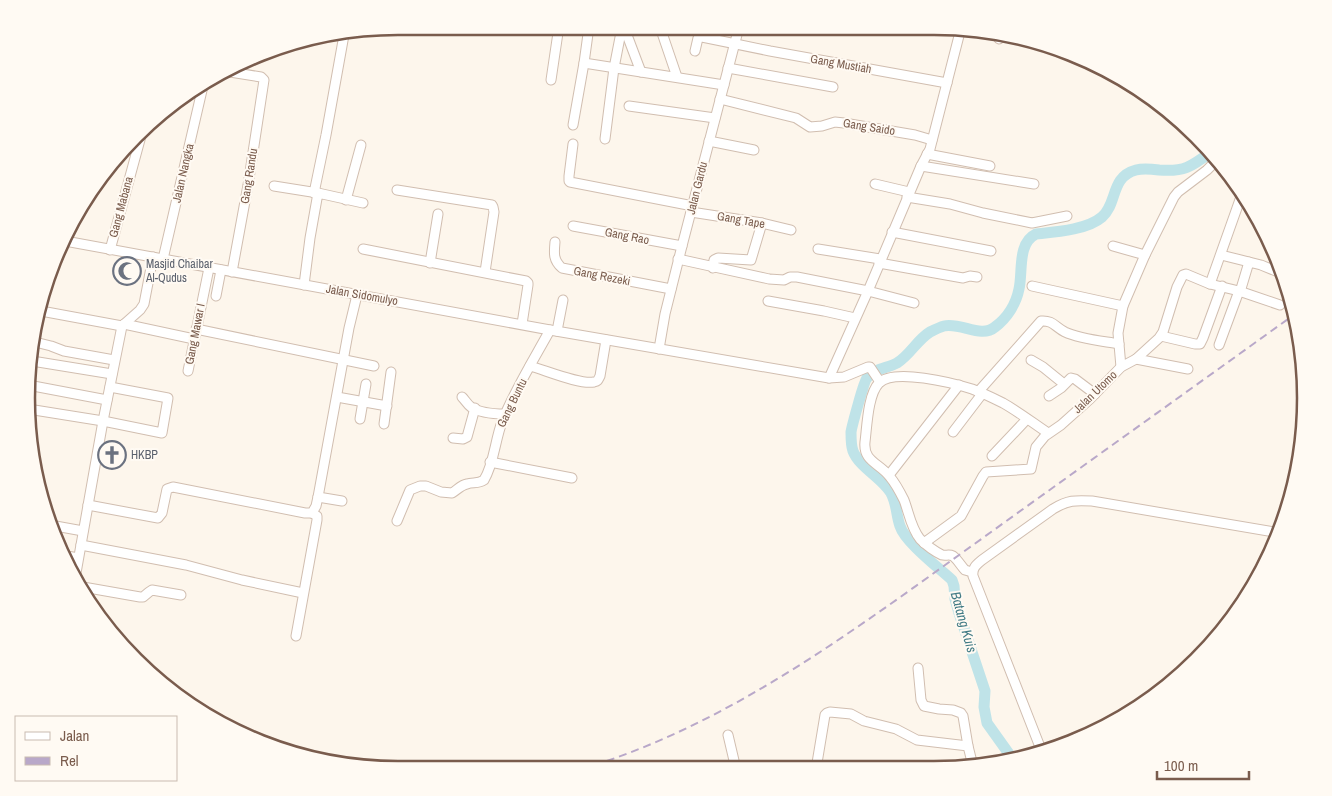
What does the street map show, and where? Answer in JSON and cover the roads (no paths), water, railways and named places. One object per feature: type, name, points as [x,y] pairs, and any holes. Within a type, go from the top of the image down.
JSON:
[{"type":"street","points":[[551,80],[558,35]]},
{"type":"street","points":[[573,125],[588,35]]},
{"type":"street","points":[[605,139],[614,68],[621,35]]},
{"type":"street","points":[[626,35],[641,72]]},
{"type":"street","points":[[663,35],[677,77]]},
{"type":"street","name":"Jalan Gardu","points":[[660,349],[665,314],[678,259],[737,35]]},
{"type":"street","points":[[879,379],[870,367],[862,368],[844,377],[829,378],[908,195],[930,149],[959,36]]},
{"type":"street","name":"Gang Mustiah","points":[[695,51],[699,37],[947,83]]},
{"type":"street","points":[[304,285],[316,193],[343,39]]},
{"type":"street","points":[[584,63],[724,85]]},
{"type":"street","points":[[728,68],[833,87]]},
{"type":"street","name":"Gang Randu","points":[[232,272],[264,80],[261,77],[235,73]]},
{"type":"street","name":"Jalan Nangka","points":[[123,325],[144,304],[201,93]]},
{"type":"street","name":"Gang Saido","points":[[720,99],[796,118],[810,127],[835,122],[915,135],[932,140]]},
{"type":"street","points":[[629,106],[715,118]]},
{"type":"street","points":[[709,141],[754,150]]},
{"type":"street","name":"Gang Mabana","points":[[110,250],[139,143]]},
{"type":"street","name":"Gang Tape","points":[[573,144],[570,182],[791,230]]},
{"type":"street","points":[[346,200],[361,145]]},
{"type":"street","points":[[927,154],[990,166]]},
{"type":"street","name":"Jalan Utomo","points":[[924,543],[961,516],[986,472],[1030,469],[1036,447],[1048,434],[1096,394],[1121,367],[1119,326],[1123,306],[1145,255],[1174,197],[1212,165]]},
{"type":"street","points":[[921,166],[1034,184]]},
{"type":"street","points":[[875,184],[908,195],[1032,223],[1067,216]]},
{"type":"street","points":[[274,186],[363,203]]},
{"type":"street","points":[[397,190],[493,206],[494,212],[485,272]]},
{"type":"street","points":[[1210,284],[1239,202]]},
{"type":"street","points":[[430,263],[438,214]]},
{"type":"street","points":[[713,268],[714,260],[718,258],[751,260],[762,223]]},
{"type":"street","name":"Gang Rao","points":[[573,226],[682,246]]},
{"type":"street","points":[[892,232],[992,251]]},
{"type":"street","name":"Jalan Sidomulyo","points":[[70,242],[606,340],[829,378]]},
{"type":"street","name":"Gang Rezeki","points":[[555,242],[554,258],[562,268],[671,288]]},
{"type":"street","points":[[1113,246],[1145,255]]},
{"type":"street","points":[[818,249],[964,278],[970,276],[977,277]]},
{"type":"street","points":[[363,250],[485,272],[528,283],[522,324]]},
{"type":"street","points":[[1221,254],[1274,270]]},
{"type":"street","points":[[678,259],[769,280],[784,280],[792,276],[868,291],[914,303]]},
{"type":"street","points":[[1219,345],[1250,262]]},
{"type":"street","name":"Gang Mawar I","points":[[188,370],[209,268]]},
{"type":"street","points":[[216,296],[221,270]]},
{"type":"street","points":[[1121,367],[1136,358],[1161,336],[1182,275],[1186,274],[1210,284],[1222,286],[1280,306]]},
{"type":"street","points":[[1032,286],[1123,306]]},
{"type":"street","points":[[1161,336],[1200,344],[1204,338],[1222,286]]},
{"type":"street","points":[[312,512],[318,497],[357,294]]},
{"type":"street","name":"Gang Buntu","points":[[397,521],[410,490],[426,486],[441,492],[452,493],[466,484],[475,484],[484,480],[488,473],[499,429],[505,414],[530,366],[554,330],[563,300]]},
{"type":"street","points":[[768,301],[855,318]]},
{"type":"street","points":[[45,312],[194,339]]},
{"type":"street","points":[[953,432],[980,393],[1041,321],[1054,323],[1069,334],[1119,344]]},
{"type":"street","points":[[77,567],[114,360],[123,325]]},
{"type":"street","points":[[196,329],[374,366]]},
{"type":"street","points":[[530,366],[576,380],[591,382],[597,380],[600,376],[606,340]]},
{"type":"street","points":[[39,343],[64,351],[114,360]]},
{"type":"street","points":[[1136,358],[1188,369]]},
{"type":"street","points":[[1031,360],[1064,384]]},
{"type":"street","points":[[37,362],[112,374]]},
{"type":"street","points":[[384,424],[391,372]]},
{"type":"street","points":[[879,379],[902,376],[959,385],[1006,405],[1048,434]]},
{"type":"street","points":[[1049,396],[1072,378],[1096,394]]},
{"type":"street","points":[[879,379],[872,399],[864,449],[866,455],[889,475],[898,488],[914,529],[924,543],[944,556],[950,555],[955,558],[965,570],[972,572]]},
{"type":"street","points":[[360,419],[366,384]]},
{"type":"street","points":[[889,475],[959,385]]},
{"type":"street","points":[[35,386],[107,400]]},
{"type":"street","points":[[35,409],[162,433],[168,398],[110,387]]},
{"type":"street","points":[[337,397],[387,406]]},
{"type":"street","points":[[462,397],[475,408],[505,414]]},
{"type":"street","points":[[453,438],[462,439],[468,437],[475,408]]},
{"type":"street","points":[[992,456],[1028,419]]},
{"type":"street","points":[[490,462],[572,478]]},
{"type":"street","points":[[88,505],[158,518],[162,513],[166,490],[173,487],[305,513],[312,512],[317,516],[317,520],[296,636]]},
{"type":"street","points":[[318,497],[342,502]]},
{"type":"street","points":[[1039,746],[972,572],[974,567],[1053,509],[1071,501],[1092,501],[1271,532]]},
{"type":"street","points":[[59,527],[83,531]]},
{"type":"street","points":[[81,545],[186,565],[242,580],[303,593]]},
{"type":"street","points":[[71,557],[78,558]]},
{"type":"street","points":[[89,588],[140,598],[152,590],[181,595]]},
{"type":"street","points":[[918,668],[922,704],[928,707],[953,710],[961,713],[971,759]]},
{"type":"street","points":[[817,761],[826,715],[830,712],[851,714],[864,721],[896,730],[917,740],[968,746]]},
{"type":"street","points":[[728,735],[734,761]]},
{"type":"waterway","name":"Batang Kuis","points":[[1009,753],[987,723],[984,707],[985,691],[959,613],[952,580],[908,540],[900,526],[891,493],[860,462],[853,451],[851,432],[863,387],[870,375],[897,363],[925,335],[935,329],[950,325],[984,331],[995,327],[1016,300],[1023,251],[1030,238],[1036,234],[1080,228],[1096,221],[1107,211],[1118,184],[1128,173],[1142,169],[1181,169],[1192,165],[1205,156]]},
{"type":"railway","points":[[605,761],[687,728],[786,674],[834,643],[1288,319]]},
{"type":"place","name":"Masjid Chaibar Al-Qudus","points":[[127,271]]},
{"type":"place","name":"HKBP","points":[[112,455]]}]
